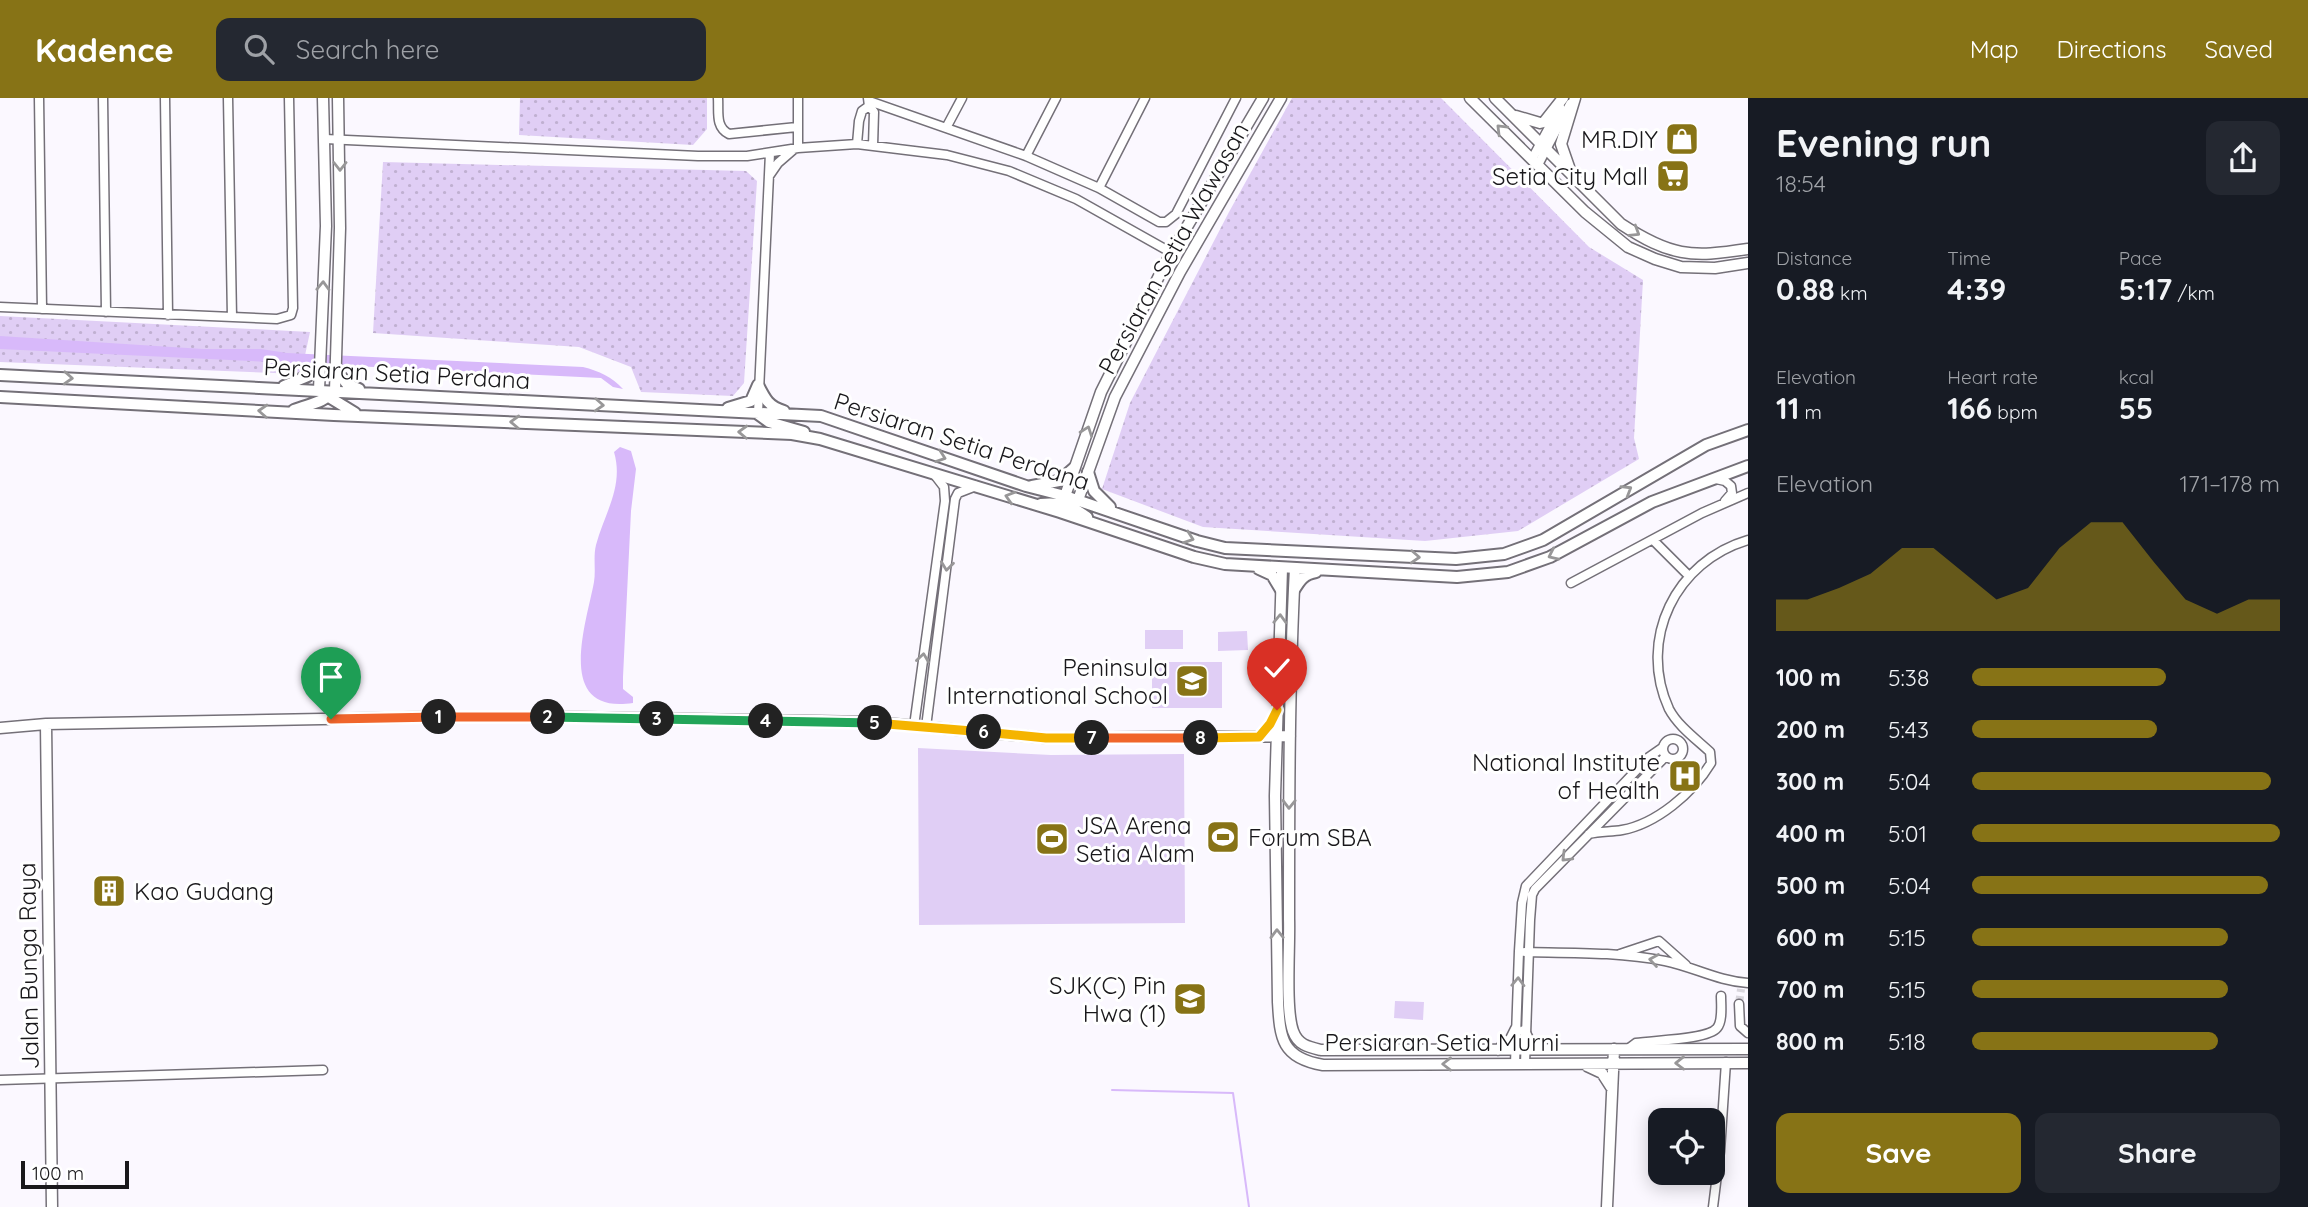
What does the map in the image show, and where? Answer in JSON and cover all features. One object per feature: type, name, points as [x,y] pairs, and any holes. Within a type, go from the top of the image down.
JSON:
[{"type":"main road","points":[[278,388],[299,380],[320,366]]},
{"type":"main road","points":[[335,368],[350,386],[368,392]]},
{"type":"main road","name":"Persiaran Setia Perdana","points":[[0,375],[821,416],[1026,486],[1225,548],[1456,559],[1504,554],[1543,540],[1706,445],[1748,430]]},
{"type":"main road","points":[[715,411],[747,404],[755,395],[758,385]]},
{"type":"main road","points":[[758,385],[766,402],[774,408],[799,415]]},
{"type":"main road","points":[[289,412],[327,393],[361,416]]},
{"type":"main road","name":"Persiaran Setia Perdana","points":[[0,397],[361,416],[792,434],[816,438],[976,486],[1194,557],[1225,564],[1288,565],[1457,577],[1508,572],[1550,557],[1652,502],[1748,466]]},
{"type":"main road","points":[[758,413],[769,422],[800,429],[816,438]]},
{"type":"main road","points":[[1026,486],[1059,481],[1074,468]]},
{"type":"main road","points":[[1088,472],[1098,497],[1125,515]]},
{"type":"main road","points":[[1036,505],[1071,500],[1098,525]]},
{"type":"main road","points":[[1262,550],[1283,555],[1288,565],[1295,556],[1315,552]]},
{"type":"main road","points":[[1253,566],[1272,575],[1281,590]]},
{"type":"main road","points":[[1294,590],[1307,574],[1333,570]]},
{"type":"street","points":[[39,98],[42,309]]},
{"type":"street","points":[[103,98],[106,312]]},
{"type":"street","points":[[165,98],[168,315]]},
{"type":"street","points":[[228,98],[232,317]]},
{"type":"street","points":[[0,307],[285,319],[291,315],[289,98]]},
{"type":"street","points":[[323,98],[326,226],[320,366],[327,393]]},
{"type":"street","points":[[327,393],[336,355],[340,228],[338,98]]},
{"type":"street","points":[[718,98],[719,125],[729,134],[797,127]]},
{"type":"street","points":[[797,98],[797,148]]},
{"type":"street","points":[[946,128],[962,98]]},
{"type":"street","points":[[1026,156],[1056,98]]},
{"type":"street","points":[[1099,188],[1145,98]]},
{"type":"street","points":[[869,101],[1026,156],[1099,188],[1159,222],[1166,222],[1176,214],[1236,98]]},
{"type":"street","name":"Persiaran Setia Wawasan","points":[[1071,500],[1074,468],[1101,392],[1172,253],[1263,98]]},
{"type":"street","name":"Persiaran Setia Wawasan","points":[[1071,500],[1088,472],[1115,397],[1178,275],[1281,98]]},
{"type":"street","points":[[1471,98],[1585,212],[1628,247],[1681,267],[1715,268],[1748,263]]},
{"type":"street","points":[[1495,98],[1621,223],[1659,247],[1677,252],[1711,255],[1748,249]]},
{"type":"street","points":[[1535,162],[1563,98]]},
{"type":"street","points":[[1512,115],[1544,122],[1563,98]]},
{"type":"street","points":[[1543,146],[1574,98]]},
{"type":"street","points":[[1571,173],[1561,145],[1574,98]]},
{"type":"street","points":[[857,144],[859,121],[869,101]]},
{"type":"street","points":[[869,101],[874,112],[873,146]]},
{"type":"street","points":[[325,139],[698,156],[752,155],[797,148],[857,144],[947,155],[1009,171],[1076,199],[1172,253],[1193,249]]},
{"type":"street","points":[[769,176],[778,163],[797,148]]},
{"type":"street","points":[[758,413],[770,153]]},
{"type":"street","points":[[752,155],[765,164],[769,176]]},
{"type":"street","points":[[1172,253],[1178,275]]},
{"type":"street","points":[[914,726],[945,501],[944,487],[934,474]]},
{"type":"street","points":[[1710,479],[1725,481],[1731,486],[1732,493],[1723,503]]},
{"type":"street","points":[[926,727],[955,499],[958,493],[976,486]]},
{"type":"street","points":[[1571,583],[1723,503],[1748,493]]},
{"type":"street","points":[[1653,540],[1689,576]]},
{"type":"street","points":[[1589,834],[1618,831],[1663,813],[1697,781],[1711,763],[1710,752],[1674,717],[1664,694],[1658,656],[1660,638],[1672,601],[1689,576],[1711,557],[1748,540]]},
{"type":"street","name":"Persiaran Setia Murni","points":[[1288,565],[1294,590],[1290,736],[1290,1003],[1296,1038],[1308,1048],[1321,1050],[1748,1049]]},
{"type":"street","name":"Persiaran Setia Murni","points":[[1288,565],[1281,590],[1275,852],[1279,1028],[1284,1044],[1293,1055],[1306,1062],[1323,1065],[1748,1063]]},
{"type":"street","points":[[1259,737],[1277,710]]},
{"type":"street","points":[[0,727],[430,717],[568,717],[860,722],[1046,738],[1290,736]]},
{"type":"street","name":"Jalan Bunga Raya","points":[[46,724],[52,1207]]},
{"type":"street","points":[[1259,737],[1268,743],[1276,758]]},
{"type":"street","points":[[1497,1050],[1520,1030],[1532,895],[1535,889],[1615,808],[1664,752],[1649,757],[1526,886],[1522,903],[1519,951],[1520,1030],[1520,1064]]},
{"type":"street","points":[[1615,808],[1613,820],[1618,831]]},
{"type":"street","points":[[1618,955],[1659,941],[1688,967],[1722,988],[1744,985]]},
{"type":"street","points":[[1519,951],[1618,955],[1667,961],[1688,967]]},
{"type":"street","points":[[1628,1049],[1636,1044],[1715,1031],[1719,1026],[1722,988]]},
{"type":"street","points":[[1739,1004],[1740,1026],[1748,1033]]},
{"type":"street","points":[[1520,1030],[1530,1043],[1547,1050]]},
{"type":"street","points":[[1607,1207],[1614,1049]]},
{"type":"street","points":[[1713,1207],[1726,1062]]},
{"type":"street","points":[[1579,1063],[1602,1073],[1612,1088]]},
{"type":"street","points":[[1612,1088],[1621,1072],[1647,1063]]},
{"type":"street","points":[[0,1080],[323,1070]]},
{"type":"shaded area","points":[[520,98],[707,98],[707,129],[693,145],[519,135]]},
{"type":"shaded area","points":[[1292,98],[1441,98],[1589,247],[1643,280],[1634,438],[1639,459],[1518,531],[1425,541],[1203,527],[1102,489],[1130,403],[1229,212]]},
{"type":"shaded area","points":[[383,162],[746,171],[757,181],[744,383],[733,396],[641,392],[631,367],[579,347],[373,333]]},
{"type":"shaded area","points":[[0,316],[310,332],[301,374],[0,362]]},
{"type":"shaded area","points":[[0,336],[203,349],[261,349],[287,353],[583,367],[605,375],[623,389],[613,387],[601,378],[0,349]]},
{"type":"shaded area","points":[[620,447],[631,451],[636,469],[631,511],[623,677],[623,689],[633,697],[633,703],[608,703],[592,695],[584,681],[581,663],[582,642],[594,582],[595,550],[615,488],[617,476],[614,452]]},
{"type":"shaded area","points":[[1145,630],[1183,630],[1183,649],[1145,649]]},
{"type":"shaded area","points":[[1247,631],[1248,650],[1218,651],[1218,632]]},
{"type":"shaded area","points":[[1152,662],[1222,662],[1222,708],[1152,708]]},
{"type":"shaded area","name":"JSA Arena Setia Alam","points":[[918,748],[1051,755],[1184,754],[1185,923],[919,925]]},
{"type":"shaded area","points":[[1395,1001],[1424,1002],[1423,1020],[1394,1018]]},
{"type":"waterway","points":[[1112,1090],[1233,1093],[1249,1207]]},
{"type":"tunnel","points":[[1739,1004],[1741,989]]},
{"type":"place","name":"MR.DIY","points":[[1682,139]]},
{"type":"place","name":"Setia City Mall","points":[[1673,176]]},
{"type":"place","name":"Peninsula International School","points":[[1192,681]]},
{"type":"place","name":"National Institute of Health","points":[[1685,776]]},
{"type":"place","name":"Forum SBA","points":[[1223,837]]},
{"type":"place","name":"JSA Arena Setia Alam","points":[[1052,839]]},
{"type":"place","name":"Kao Gudang","points":[[109,891]]},
{"type":"place","name":"SJK(C) Pin Hwa (1)","points":[[1190,999]]},
{"type":"route","points":[[331,719],[568,717],[873,722],[1046,738],[1259,737],[1277,710]]}]
